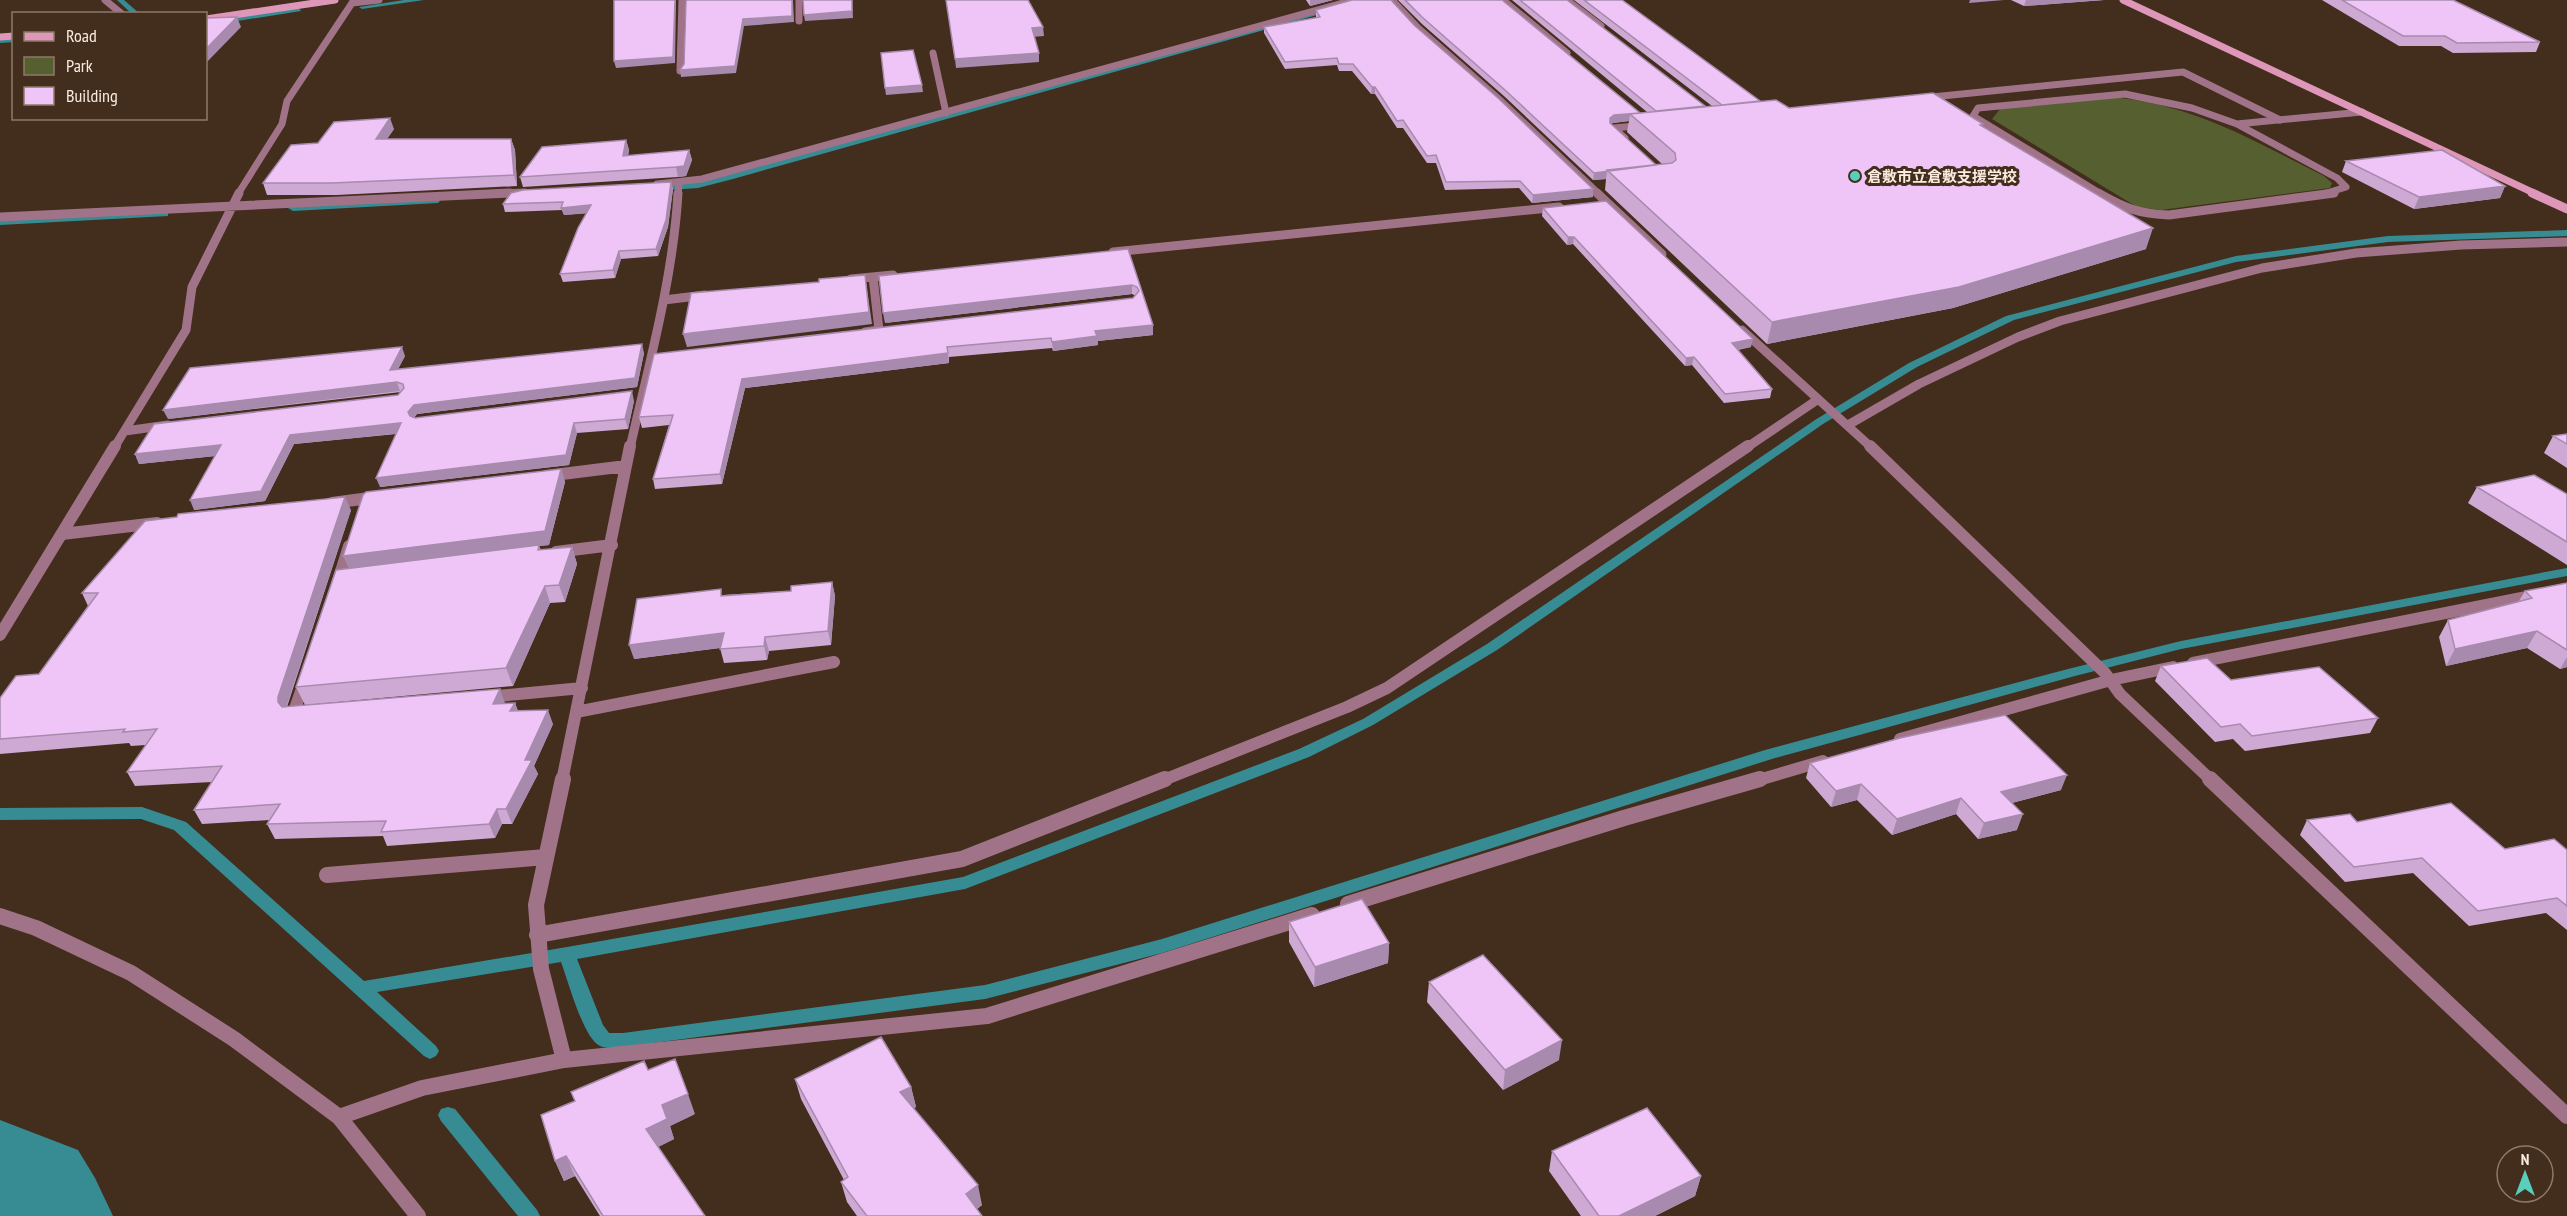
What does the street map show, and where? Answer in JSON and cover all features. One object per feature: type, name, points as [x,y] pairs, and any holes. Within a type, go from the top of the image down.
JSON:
[{"type":"street","points":[[105,0],[120,12]]},
{"type":"street","points":[[207,19],[334,0]]},
{"type":"street","points":[[0,635],[186,330],[192,287],[231,206],[282,124],[287,101],[353,2],[379,0]]},
{"type":"street","points":[[680,71],[682,0]]},
{"type":"street","points":[[799,0],[800,21]]},
{"type":"street","points":[[645,185],[679,185],[714,176],[1354,0]]},
{"type":"street","points":[[1392,0],[1418,28],[1502,101],[1668,260]]},
{"type":"street","points":[[1503,0],[1574,58]]},
{"type":"street","points":[[1567,0],[1605,29]]},
{"type":"street","points":[[2123,0],[2567,209]]},
{"type":"street","points":[[933,53],[946,113]]},
{"type":"street","points":[[1909,99],[2183,72],[2280,120]]},
{"type":"street","points":[[2237,124],[2337,178],[2346,187],[2333,193],[2169,215],[2133,212],[1973,116],[1978,108],[1986,106],[2125,94],[2192,108],[2237,124],[2362,112]]},
{"type":"street","points":[[1630,142],[1614,128],[1653,124],[1644,117]]},
{"type":"street","points":[[564,1060],[542,969],[536,905],[612,545],[637,394],[655,357],[676,229],[679,185]]},
{"type":"street","points":[[1592,186],[1603,185]]},
{"type":"street","points":[[0,217],[530,192]]},
{"type":"street","points":[[1596,203],[1607,201]]},
{"type":"street","points":[[1098,254],[1572,205]]},
{"type":"street","points":[[1844,421],[2018,337],[2060,321],[2168,292],[2282,264],[2356,253],[2461,245],[2567,242]]},
{"type":"street","points":[[838,281],[897,274]]},
{"type":"street","points":[[873,277],[879,330]]},
{"type":"street","points":[[664,300],[710,295]]},
{"type":"street","points":[[1734,322],[1821,403],[1844,421],[2108,676],[2120,694],[2567,1116]]},
{"type":"street","points":[[856,333],[891,329]]},
{"type":"street","points":[[538,942],[962,859],[1347,707],[1387,688],[1821,403]]},
{"type":"street","points":[[125,430],[182,424]]},
{"type":"street","points":[[534,478],[626,466]]},
{"type":"street","points":[[317,505],[362,505],[386,496]]},
{"type":"street","points":[[62,534],[167,522]]},
{"type":"street","points":[[332,602],[345,579],[353,534]]},
{"type":"street","points":[[541,554],[612,545]]},
{"type":"street","points":[[1885,744],[2108,676],[2567,588]]},
{"type":"street","points":[[576,712],[834,662]]},
{"type":"street","points":[[309,669],[293,714],[316,712]]},
{"type":"street","points":[[478,698],[582,688]]},
{"type":"street","points":[[339,1117],[422,1088],[564,1060],[987,1016],[1624,818],[1839,757]]},
{"type":"street","points":[[327,875],[546,857]]},
{"type":"street","points":[[0,916],[36,928],[131,973],[234,1039],[339,1117],[418,1216]]},
{"type":"green space","points":[[2110,97],[2168,107],[2221,126],[2324,176],[2332,183],[2330,188],[2161,210],[2137,207],[1992,119],[2000,109]]},
{"type":"building","points":[[614,0],[675,0],[673,57],[614,61]]},
{"type":"building","points":[[686,0],[792,0],[792,16],[743,19],[735,66],[680,70],[684,64]]},
{"type":"building","points":[[803,0],[852,0],[852,11],[804,15]]},
{"type":"building","points":[[946,0],[1028,0],[1043,27],[1032,28],[1039,53],[955,59]]},
{"type":"building","points":[[1352,0],[1391,0],[1414,25],[1498,98],[1593,189],[1533,195],[1520,181],[1446,182],[1436,155],[1427,156],[1403,120],[1397,121],[1375,87],[1372,87],[1353,64],[1339,64],[1337,58],[1285,62],[1264,27],[1320,17],[1316,10]]},
{"type":"building","points":[[1405,0],[1502,0],[1640,113],[1614,115],[1610,118],[1610,123],[1656,165],[1594,173]]},
{"type":"building","points":[[1520,0],[1567,0],[1705,106],[1656,111]]},
{"type":"building","points":[[1584,0],[1622,0],[1760,101],[1722,105]]},
{"type":"building","points":[[2342,0],[2453,0],[2540,42],[2457,43],[2445,36],[2403,36]]},
{"type":"building","points":[[237,17],[207,48],[207,18]]},
{"type":"building","points":[[913,50],[922,85],[885,88],[881,53]]},
{"type":"building","points":[[1933,93],[1983,124],[1980,125],[2153,228],[1959,287],[1772,322],[1607,170],[1672,163],[1676,160],[1675,153],[1630,114],[1776,100],[1789,108]]},
{"type":"building","points":[[390,118],[376,139],[511,139],[514,175],[332,183],[263,183],[291,145],[318,143],[334,122]]},
{"type":"building","points":[[626,140],[623,156],[689,150],[684,166],[520,177],[542,147]]},
{"type":"building","points":[[2442,150],[2505,186],[2419,197],[2346,161]]},
{"type":"building","points":[[671,182],[666,220],[656,249],[619,251],[613,270],[560,274],[578,228],[591,205],[561,208],[563,202],[503,204],[511,193],[523,190]]},
{"type":"building","points":[[1606,201],[1753,339],[1732,343],[1772,389],[1725,394],[1694,357],[1686,358],[1574,237],[1568,237],[1543,208]]},
{"type":"building","points":[[1128,249],[1153,325],[1095,331],[1097,336],[1052,342],[1051,338],[947,347],[948,353],[742,379],[720,474],[653,479],[673,415],[639,417],[654,354],[1133,298],[1139,291],[1132,285],[883,313],[879,276]]},
{"type":"building","points":[[865,275],[869,312],[683,334],[691,293],[819,282],[819,279]]},
{"type":"building","points":[[642,344],[635,378],[414,405],[408,412],[415,418],[632,391],[625,419],[574,423],[566,455],[376,478],[401,423],[290,435],[261,491],[190,500],[221,445],[135,454],[154,424],[398,395],[404,388],[403,384],[397,382],[163,410],[190,368],[402,347],[390,370]]},
{"type":"building","points":[[2567,434],[2567,444],[2553,436]]},
{"type":"building","points":[[561,469],[545,531],[343,556],[363,495],[366,492]]},
{"type":"building","points":[[2534,475],[2567,494],[2567,542],[2477,487]]},
{"type":"building","points":[[345,497],[278,702],[282,707],[500,689],[493,704],[515,703],[510,711],[548,710],[525,760],[532,760],[506,809],[497,809],[489,824],[381,832],[386,821],[267,824],[280,804],[194,810],[222,766],[127,772],[157,729],[123,732],[125,729],[0,739],[0,698],[16,676],[39,674],[98,593],[82,593],[145,521],[177,517],[178,514]]},
{"type":"building","points":[[539,545],[538,550],[572,547],[559,585],[545,586],[506,668],[296,687],[336,570]]},
{"type":"building","points":[[832,582],[828,631],[765,637],[764,646],[720,649],[724,633],[629,645],[637,599],[721,589],[721,596],[791,591],[791,586]]},
{"type":"building","points":[[2567,583],[2567,650],[2537,631],[2455,649],[2448,620],[2532,598],[2525,591]]},
{"type":"building","points":[[2207,658],[2231,680],[2319,667],[2378,718],[2252,736],[2240,724],[2221,727],[2161,666]]},
{"type":"building","points":[[2005,715],[2067,775],[2001,792],[2023,814],[1984,823],[1961,798],[1897,819],[1861,784],[1836,791],[1810,763],[1900,738]]},
{"type":"building","points":[[2451,803],[2505,849],[2554,839],[2567,850],[2567,906],[2557,898],[2478,911],[2422,858],[2354,867],[2307,820],[2350,814],[2357,822]]},
{"type":"building","points":[[1362,899],[1389,943],[1315,967],[1289,922]]},
{"type":"building","points":[[1483,955],[1562,1040],[1505,1070],[1429,982]]},
{"type":"building","points":[[881,1037],[911,1087],[900,1092],[978,1185],[966,1194],[982,1216],[867,1216],[841,1182],[848,1177],[795,1079]]},
{"type":"building","points":[[675,1059],[688,1094],[662,1105],[667,1119],[646,1129],[705,1216],[603,1216],[566,1156],[555,1161],[541,1115],[575,1101],[571,1092],[644,1061],[648,1070]]},
{"type":"building","points":[[1647,1108],[1701,1176],[1619,1216],[1599,1216],[1552,1151]]},
{"type":"waterway","points":[[120,0],[135,12]]},
{"type":"waterway","points":[[362,7],[421,0]]},
{"type":"waterway","points":[[207,24],[299,10]]},
{"type":"waterway","points":[[655,188],[698,185],[730,177],[1332,10]]},
{"type":"waterway","points":[[0,41],[12,40]]},
{"type":"waterway","points":[[293,208],[435,201]]},
{"type":"waterway","points":[[0,222],[165,214]]},
{"type":"waterway","points":[[567,954],[965,883],[1304,753],[1368,722],[1492,647],[1819,422],[1913,365],[2010,318],[2236,259],[2388,239],[2567,233]]},
{"type":"waterway","points":[[567,954],[595,1028],[604,1040],[623,1040],[985,992],[1162,946],[1770,754],[2073,672],[2181,645],[2567,572]]},
{"type":"waterway","points":[[0,814],[142,813],[180,826],[430,1051]]},
{"type":"waterway","points":[[361,988],[567,954]]},
{"type":"waterway","points":[[448,1115],[530,1216]]},
{"type":"waterway","points":[[0,1172],[36,1187],[52,1216]]},
{"type":"place","name":"倉敷市立倉敷支援学校","points":[[1855,176]]}]
